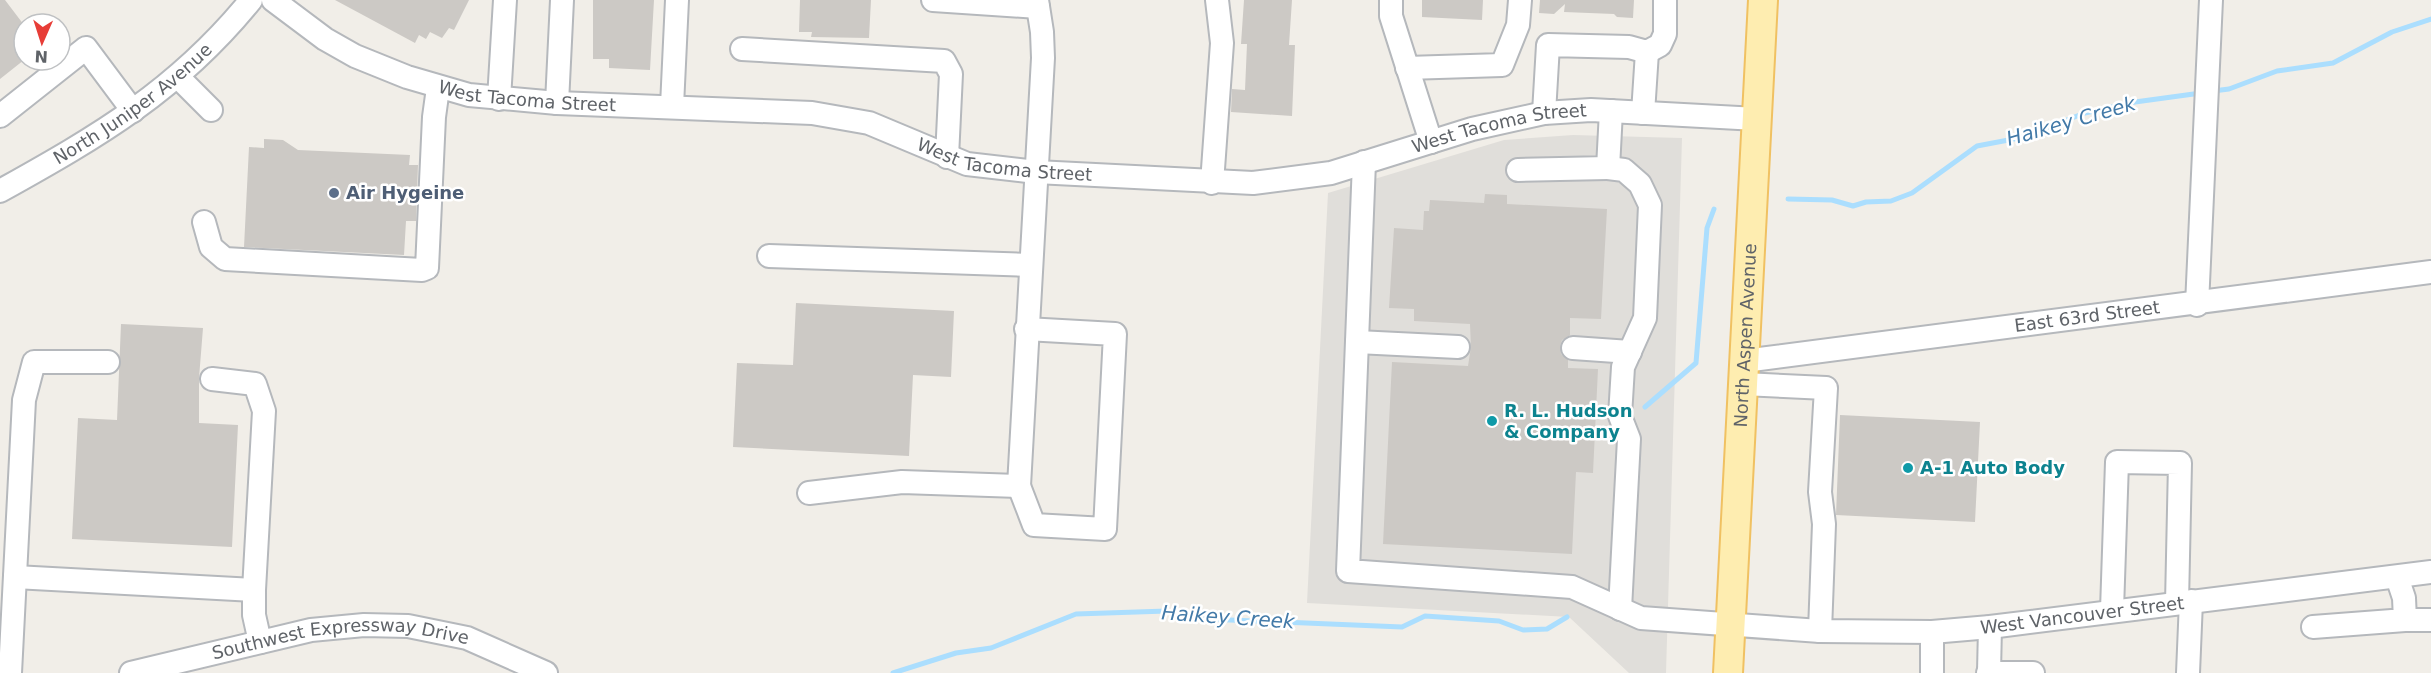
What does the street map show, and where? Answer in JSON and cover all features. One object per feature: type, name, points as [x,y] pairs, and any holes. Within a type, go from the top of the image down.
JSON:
[{"type":"main road","name":"North Aspen Avenue","points":[[1728,673],[1763,0]]},
{"type":"street","name":"North Juniper Avenue","points":[[0,191],[87,142],[134,111],[178,77],[212,45],[251,0]]},
{"type":"street","name":"West Tacoma Street","points":[[273,0],[325,39],[355,56],[438,88],[499,99],[812,113],[847,117],[890,131],[946,157],[988,168],[1036,172],[1212,183],[1253,183],[1331,173],[1513,118],[1544,114],[1611,111],[1757,119]]},
{"type":"street","points":[[499,99],[505,0]]},
{"type":"street","points":[[556,103],[561,0]]},
{"type":"street","points":[[672,106],[677,0]]},
{"type":"street","points":[[933,0],[1037,3],[1043,58],[1026,329],[1019,486],[1034,525],[1105,529],[1115,334],[1026,329]]},
{"type":"street","points":[[1212,183],[1222,43],[1217,0]]},
{"type":"street","points":[[1391,0],[1391,16],[1431,142]]},
{"type":"street","points":[[1407,68],[1502,65],[1518,24],[1520,0]]},
{"type":"street","points":[[1544,114],[1548,45],[1629,47],[1647,52],[1660,45],[1665,34],[1665,0]]},
{"type":"street","points":[[2197,305],[2211,0]]},
{"type":"street","points":[[0,116],[86,48],[134,111]]},
{"type":"street","points":[[742,49],[944,62],[950,67],[951,74],[946,157]]},
{"type":"street","points":[[1643,113],[1647,52]]},
{"type":"street","points":[[178,77],[211,110]]},
{"type":"street","points":[[204,222],[211,246],[225,259],[422,270],[427,268],[434,117],[438,88]]},
{"type":"street","points":[[1608,168],[1611,111]]},
{"type":"street","points":[[1364,162],[1357,342],[1458,347]]},
{"type":"street","points":[[1518,170],[1608,168],[1624,170],[1640,184],[1650,205],[1645,318],[1623,367],[1620,416],[1629,439],[1620,609]]},
{"type":"street","points":[[769,256],[1030,265]]},
{"type":"street","name":"East 63rd Street","points":[[1744,373],[2431,272]]},
{"type":"street","name":"West Vancouver Street","points":[[1357,342],[1348,571],[1572,588],[1641,618],[1820,631],[1925,632],[1990,627],[2431,572]]},
{"type":"street","points":[[1573,348],[1629,352]]},
{"type":"street","points":[[10,673],[24,400],[34,362],[108,362]]},
{"type":"street","points":[[1744,373],[1826,388],[1820,492],[1824,524],[1820,631]]},
{"type":"street","points":[[212,379],[255,384],[264,411],[254,590],[254,615],[260,642]]},
{"type":"street","points":[[2112,610],[2117,462],[2180,463],[2188,673]]},
{"type":"street","points":[[809,493],[902,482],[1019,486]]},
{"type":"street","points":[[15,577],[254,590]]},
{"type":"street","points":[[2397,577],[2404,598],[2406,620]]},
{"type":"street","points":[[2313,627],[2431,620]]},
{"type":"street","name":"Southwest Expressway Drive","points":[[131,673],[311,630],[364,626],[408,626],[468,638],[546,673]]},
{"type":"street","points":[[1990,627],[1989,672],[2033,673]]},
{"type":"street","points":[[1917,673],[1925,632]]},
{"type":"street","points":[[1925,632],[1932,673]]},
{"type":"shaded area","points":[[1573,135],[1682,138],[1666,673],[1629,673],[1569,617],[1307,603],[1328,193],[1504,140]]},
{"type":"building","points":[[0,0],[5,0],[14,12],[12,12],[12,70],[0,79]]},
{"type":"building","points":[[335,0],[469,0],[454,30],[449,28],[442,38],[430,32],[426,39],[419,35],[415,43]]},
{"type":"building","points":[[593,0],[654,0],[650,70],[609,68],[609,59],[593,59]]},
{"type":"building","points":[[800,0],[871,0],[869,38],[811,37],[812,32],[799,32]]},
{"type":"building","points":[[1244,0],[1292,0],[1289,45],[1295,45],[1292,116],[1231,112],[1232,89],[1245,90],[1247,44],[1241,44]]},
{"type":"building","points":[[1422,0],[1483,0],[1482,20],[1422,17]]},
{"type":"building","points":[[1540,0],[1634,0],[1633,18],[1617,17],[1614,14],[1564,12],[1565,4],[1554,14],[1539,13]]},
{"type":"building","name":"Air Hygeine","points":[[264,139],[283,140],[298,150],[410,155],[409,165],[418,165],[416,221],[406,221],[404,255],[244,247],[249,147],[264,148]]},
{"type":"building","name":"R. L. Hudson & Company","points":[[1485,194],[1507,195],[1507,204],[1607,209],[1601,319],[1570,318],[1570,335],[1562,340],[1560,346],[1561,354],[1568,360],[1568,368],[1598,369],[1593,473],[1576,472],[1572,554],[1383,544],[1392,362],[1468,366],[1471,347],[1470,324],[1414,321],[1414,309],[1389,308],[1394,228],[1423,230],[1424,211],[1429,211],[1430,200],[1484,203]]},
{"type":"building","points":[[796,303],[954,311],[951,377],[913,375],[909,456],[733,447],[737,363],[793,365]]},
{"type":"building","points":[[121,324],[203,328],[199,378],[199,423],[238,425],[232,547],[72,539],[78,418],[117,420]]},
{"type":"building","name":"A-1 Auto Body","points":[[1840,415],[1980,422],[1975,522],[1836,515]]},
{"type":"waterway","name":"Haikey Creek","points":[[2213,91],[2229,89],[2277,71],[2333,63],[2392,32],[2431,19]]},
{"type":"waterway","name":"Haikey Creek","points":[[1788,199],[1832,200],[1853,206],[1866,202],[1891,201],[1912,193],[1977,146],[2019,138],[2085,113],[2135,102],[2201,93]]},
{"type":"waterway","name":"Haikey Creek","points":[[1645,407],[1696,363],[1707,228],[1714,209]]},
{"type":"waterway","name":"Haikey Creek","points":[[893,673],[956,653],[991,648],[1076,614],[1167,611],[1182,618],[1402,627],[1425,616],[1499,621],[1523,630],[1547,629],[1567,617]]},
{"type":"place","name":"Air Hygeine","points":[[334,193]]},
{"type":"place","name":"R. L. Hudson & Company","points":[[1492,421]]},
{"type":"place","name":"A-1 Auto Body","points":[[1908,468]]}]
